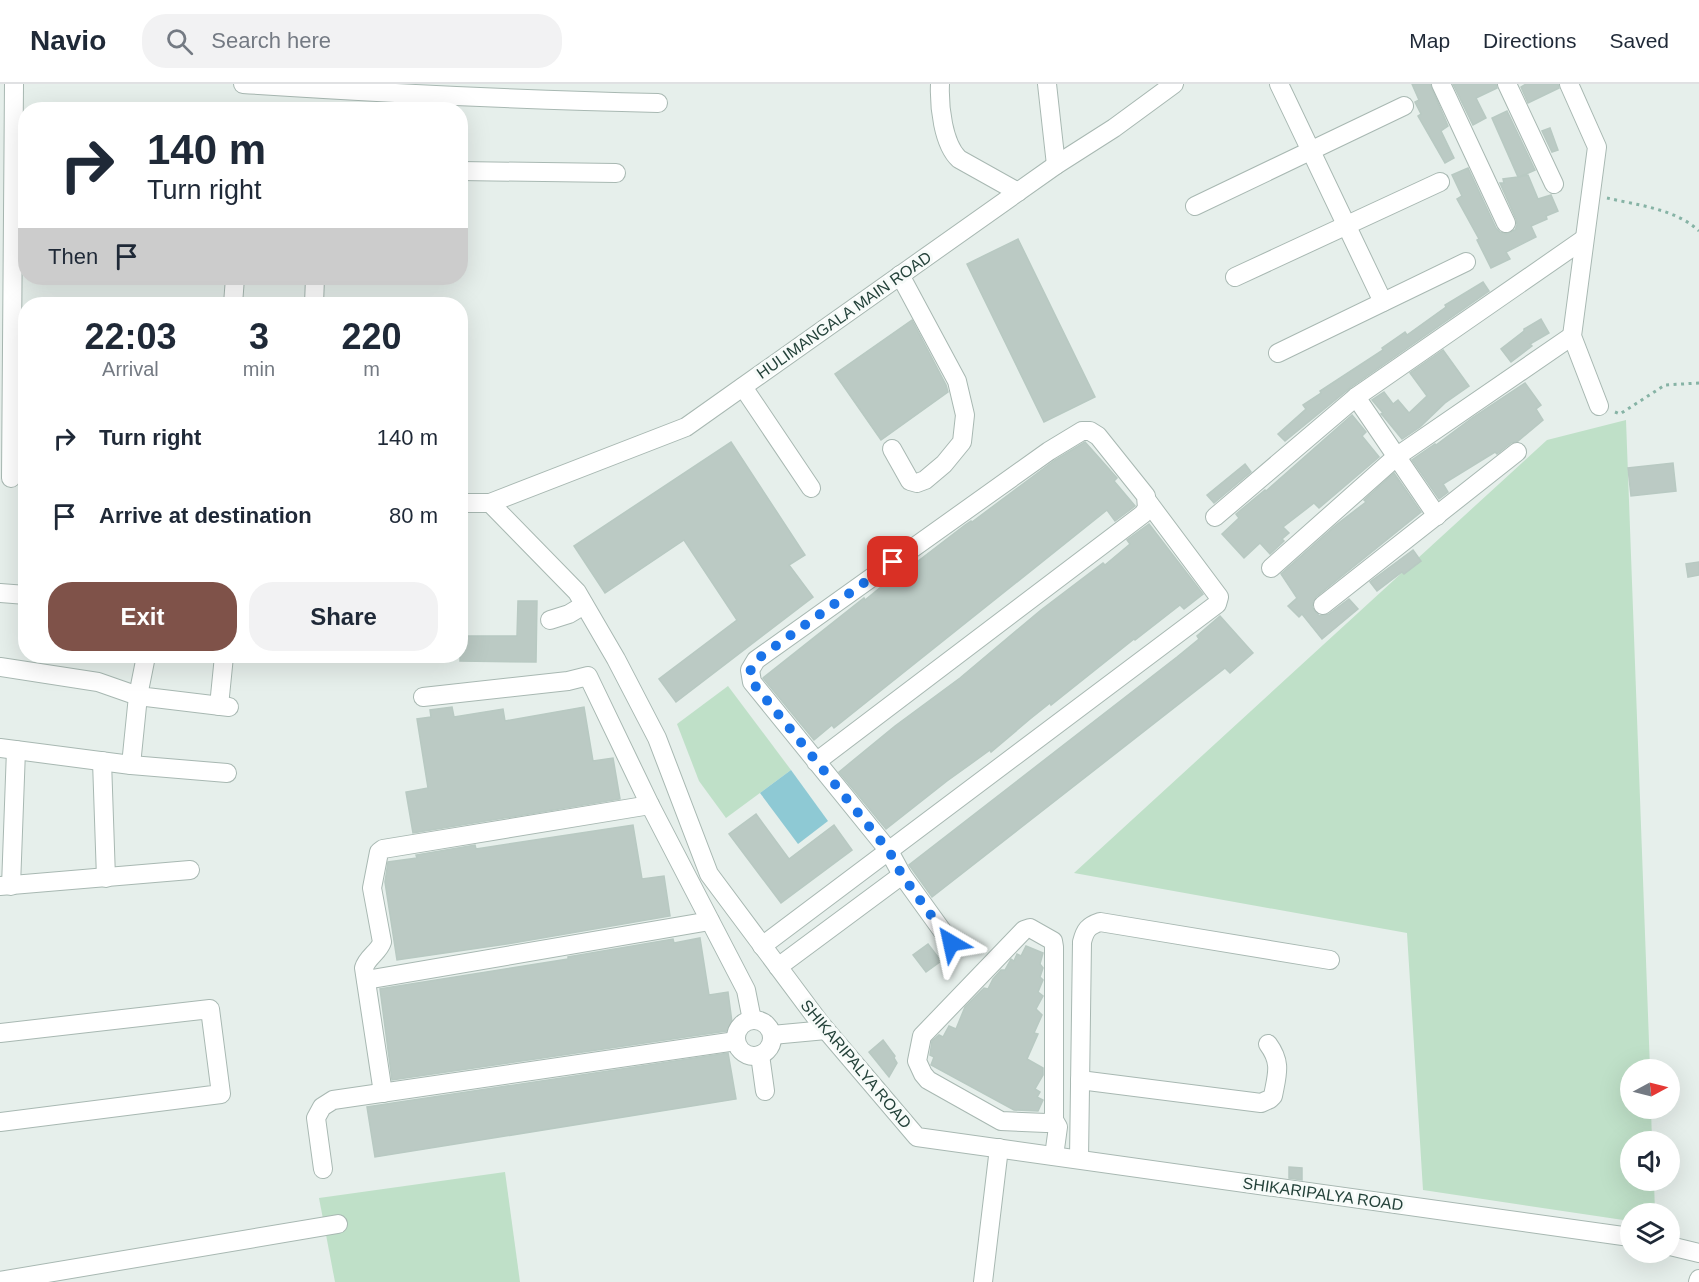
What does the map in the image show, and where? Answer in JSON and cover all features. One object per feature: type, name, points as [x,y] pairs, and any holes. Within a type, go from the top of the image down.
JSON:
[{"type":"street","points":[[12,478],[14,84]]},
{"type":"street","points":[[243,84],[390,96],[658,103]]},
{"type":"street","points":[[940,84],[939,98],[949,146],[953,153],[959,159],[1018,192]]},
{"type":"street","points":[[1047,84],[1056,165]]},
{"type":"street","name":"HULIMANGALA MAIN ROAD","points":[[490,503],[686,427],[1174,84]]},
{"type":"street","points":[[1279,84],[1383,302]]},
{"type":"street","points":[[1441,84],[1506,224]]},
{"type":"street","points":[[1507,84],[1554,184]]},
{"type":"street","points":[[1569,84],[1597,147],[1572,336],[1599,406]]},
{"type":"street","points":[[1195,206],[1404,106]]},
{"type":"street","points":[[468,171],[616,173]]},
{"type":"street","points":[[1235,277],[1440,182]]},
{"type":"street","points":[[1215,517],[1356,397],[1584,239]]},
{"type":"street","points":[[1278,352],[1466,262]]},
{"type":"street","points":[[891,450],[910,480],[917,483],[925,480],[953,454],[962,442],[965,428],[963,402],[957,381],[900,275]]},
{"type":"street","points":[[1271,568],[1396,457],[1572,336]]},
{"type":"street","points":[[742,387],[811,488]]},
{"type":"street","points":[[1356,397],[1437,516]]},
{"type":"street","points":[[762,946],[889,851],[1217,604],[1219,597],[1148,502],[1146,496],[1098,436],[1090,431],[1082,431],[1049,451],[756,660],[750,669],[752,682],[889,851],[902,875],[951,943]]},
{"type":"street","points":[[1323,605],[1517,452]]},
{"type":"street","points":[[816,762],[1143,514],[1148,502]]},
{"type":"street","points":[[468,503],[490,503]]},
{"type":"street","name":"SHIKARIPALYA ROAD","points":[[490,503],[577,592],[616,658],[657,738],[709,874],[826,1030],[916,1137],[1620,1236]]},
{"type":"street","points":[[0,593],[18,594]]},
{"type":"street","points":[[550,620],[569,615],[584,604]]},
{"type":"street","points":[[423,697],[568,681],[588,676],[616,658]]},
{"type":"street","points":[[131,765],[138,696],[145,663]]},
{"type":"street","points":[[0,667],[80,679],[118,688],[138,696],[224,707],[224,663]]},
{"type":"street","points":[[588,676],[650,805],[746,990],[752,1020]]},
{"type":"street","points":[[190,870],[5,886],[8,749],[131,765],[227,773]]},
{"type":"street","points":[[102,761],[106,878]]},
{"type":"street","points":[[383,1093],[364,968],[366,961],[382,942],[372,888],[379,852],[383,849],[650,805]]},
{"type":"street","points":[[778,967],[902,875]]},
{"type":"street","points":[[366,980],[710,921]]},
{"type":"street","points":[[1079,1160],[1082,942],[1085,931],[1091,925],[1100,922],[1330,960]]},
{"type":"street","points":[[1047,1155],[1050,1121],[1053,941],[1030,928],[1024,930],[922,1036],[917,1061],[928,1080],[1001,1121],[1050,1121]]},
{"type":"street","points":[[0,1033],[210,1009],[221,1094],[0,1122]]},
{"type":"street","points":[[752,1020],[763,1022],[771,1030],[772,1035],[770,1048],[754,1056],[742,1052],[736,1041],[741,1025],[752,1020]]},
{"type":"street","points":[[772,1035],[826,1030]]},
{"type":"street","points":[[323,1169],[316,1118],[322,1107],[333,1100],[736,1041]]},
{"type":"street","points":[[1080,1080],[1261,1103],[1273,1096],[1278,1067],[1276,1056],[1268,1044]]},
{"type":"street","points":[[760,1055],[765,1091]]},
{"type":"street","points":[[983,1282],[999,1148]]},
{"type":"street","points":[[0,1281],[338,1224]]},
{"type":"street","points":[[1680,1249],[1699,1254]]},
{"type":"path","points":[[1591,194],[1666,213],[1691,223],[1699,231]]},
{"type":"path","points":[[1599,406],[1620,414],[1665,385],[1699,383]]},
{"type":"green space","points":[[1626,420],[1650,1059],[1620,1059],[1620,1119],[1651,1119],[1652,1131],[1620,1131],[1620,1191],[1654,1191],[1655,1203],[1620,1203],[1620,1220],[1423,1190],[1407,933],[1074,873],[1547,440]]},
{"type":"green space","points":[[728,686],[791,770],[726,818],[699,781],[677,724]]},
{"type":"green space","points":[[505,1172],[520,1282],[335,1282],[319,1198]]},
{"type":"water","points":[[791,770],[828,821],[798,844],[760,793]]},
{"type":"building","points":[[1412,84],[1430,84],[1448,126],[1441,131],[1454,158],[1445,163],[1418,116],[1421,114],[1415,102],[1419,100]]},
{"type":"building","points":[[1453,84],[1496,84],[1497,88],[1476,98],[1486,118],[1473,125]]},
{"type":"building","points":[[1526,84],[1558,84],[1559,88],[1528,103],[1521,87]]},
{"type":"building","points":[[1507,111],[1535,170],[1519,177],[1528,175],[1538,199],[1551,195],[1558,211],[1531,226],[1536,237],[1506,252],[1510,259],[1491,268],[1477,240],[1479,239],[1457,199],[1462,196],[1452,175],[1468,168],[1496,228],[1506,234],[1515,230],[1516,219],[1500,183],[1504,183],[1503,179],[1518,177],[1492,118]]},
{"type":"building","points":[[1550,128],[1558,150],[1552,152],[1542,131]]},
{"type":"building","points":[[1018,239],[1095,397],[1044,422],[967,264]]},
{"type":"building","points":[[1483,282],[1489,291],[1350,388],[1285,441],[1278,434],[1306,409],[1303,405],[1321,393],[1320,391],[1383,350],[1382,348],[1405,332],[1407,335],[1446,307],[1445,305]]},
{"type":"building","points":[[1541,319],[1549,333],[1530,344],[1532,346],[1511,362],[1501,349],[1524,329]]},
{"type":"building","points":[[912,320],[948,392],[881,440],[835,374]]},
{"type":"building","points":[[1443,350],[1469,386],[1402,439],[1372,400],[1384,392],[1393,404],[1398,400],[1409,413],[1427,396],[1410,373]]},
{"type":"building","points":[[1525,383],[1541,405],[1536,409],[1543,420],[1518,441],[1511,443],[1497,454],[1495,452],[1443,484],[1448,492],[1439,499],[1412,460]]},
{"type":"building","points":[[1352,415],[1366,432],[1362,436],[1379,457],[1319,508],[1314,503],[1283,527],[1289,533],[1270,554],[1260,543],[1244,558],[1222,534],[1239,518],[1236,514],[1266,491]]},
{"type":"building","points":[[731,442],[805,555],[789,565],[813,597],[676,702],[659,679],[737,620],[684,540],[605,593],[574,546]]},
{"type":"building","points":[[1085,442],[1117,478],[1114,481],[1135,506],[1115,521],[1107,510],[834,728],[832,725],[814,740],[763,678],[864,598],[865,600],[886,583],[887,585],[1055,460]]},
{"type":"building","points":[[1673,463],[1676,491],[1631,496],[1628,468]]},
{"type":"building","points":[[1245,464],[1251,472],[1214,503],[1207,495]]},
{"type":"building","points":[[1394,473],[1421,512],[1316,597],[1312,607],[1319,616],[1329,614],[1349,599],[1358,609],[1322,639],[1302,614],[1299,617],[1288,606],[1297,598],[1281,574],[1336,525],[1366,502],[1364,500]]},
{"type":"building","points":[[1149,524],[1203,594],[1184,609],[1180,605],[1134,639],[1051,705],[1050,703],[991,752],[990,750],[947,781],[886,829],[839,772],[895,726],[960,678],[1041,610],[1103,563],[1105,565],[1130,544],[1127,540]]},
{"type":"building","points":[[1413,550],[1421,561],[1377,591],[1370,582]]},
{"type":"building","points":[[1699,562],[1699,575],[1688,577],[1686,564]]},
{"type":"building","points":[[518,601],[537,601],[536,662],[468,661],[468,636],[517,636]]},
{"type":"building","points":[[1220,616],[1253,653],[1230,673],[1225,668],[932,897],[909,865],[1177,657],[1199,639],[1197,636]]},
{"type":"building","points":[[452,707],[454,717],[503,709],[505,721],[584,707],[593,761],[613,758],[620,799],[413,833],[406,792],[428,788],[417,719],[431,717],[430,710]]},
{"type":"building","points":[[756,814],[789,859],[834,825],[852,850],[781,903],[729,834]]},
{"type":"building","points":[[633,825],[642,879],[664,876],[670,916],[397,960],[385,882],[388,862],[475,845],[476,849]]},
{"type":"building","points":[[700,938],[709,995],[728,992],[733,1030],[392,1080],[380,989],[568,959],[568,957],[673,939],[674,943]]},
{"type":"building","points":[[928,944],[941,961],[926,972],[913,955]]},
{"type":"building","points":[[1026,946],[1043,953],[1040,964],[1043,968],[1040,977],[1043,980],[1038,992],[1043,996],[1036,1009],[1042,1015],[1034,1033],[1038,1034],[1027,1059],[1043,1068],[1043,1075],[1035,1089],[1040,1092],[1037,1097],[1043,1100],[1038,1111],[1014,1110],[931,1065],[934,1057],[930,1055],[932,1041],[939,1035],[943,1037],[949,1026],[956,1029],[965,1007],[984,988],[988,989],[993,979],[1001,970],[1005,970],[1011,959],[1014,961],[1017,954],[1021,956]]},
{"type":"building","points":[[883,1040],[895,1056],[897,1063],[889,1077],[869,1052]]},
{"type":"building","points":[[728,1053],[736,1099],[375,1157],[367,1107]]},
{"type":"building","points":[[1289,1167],[1302,1168],[1302,1180],[1289,1178]]},
{"type":"route","points":[[893,562],[756,660],[750,669],[750,676],[752,682],[889,851],[902,875],[951,943]]}]
